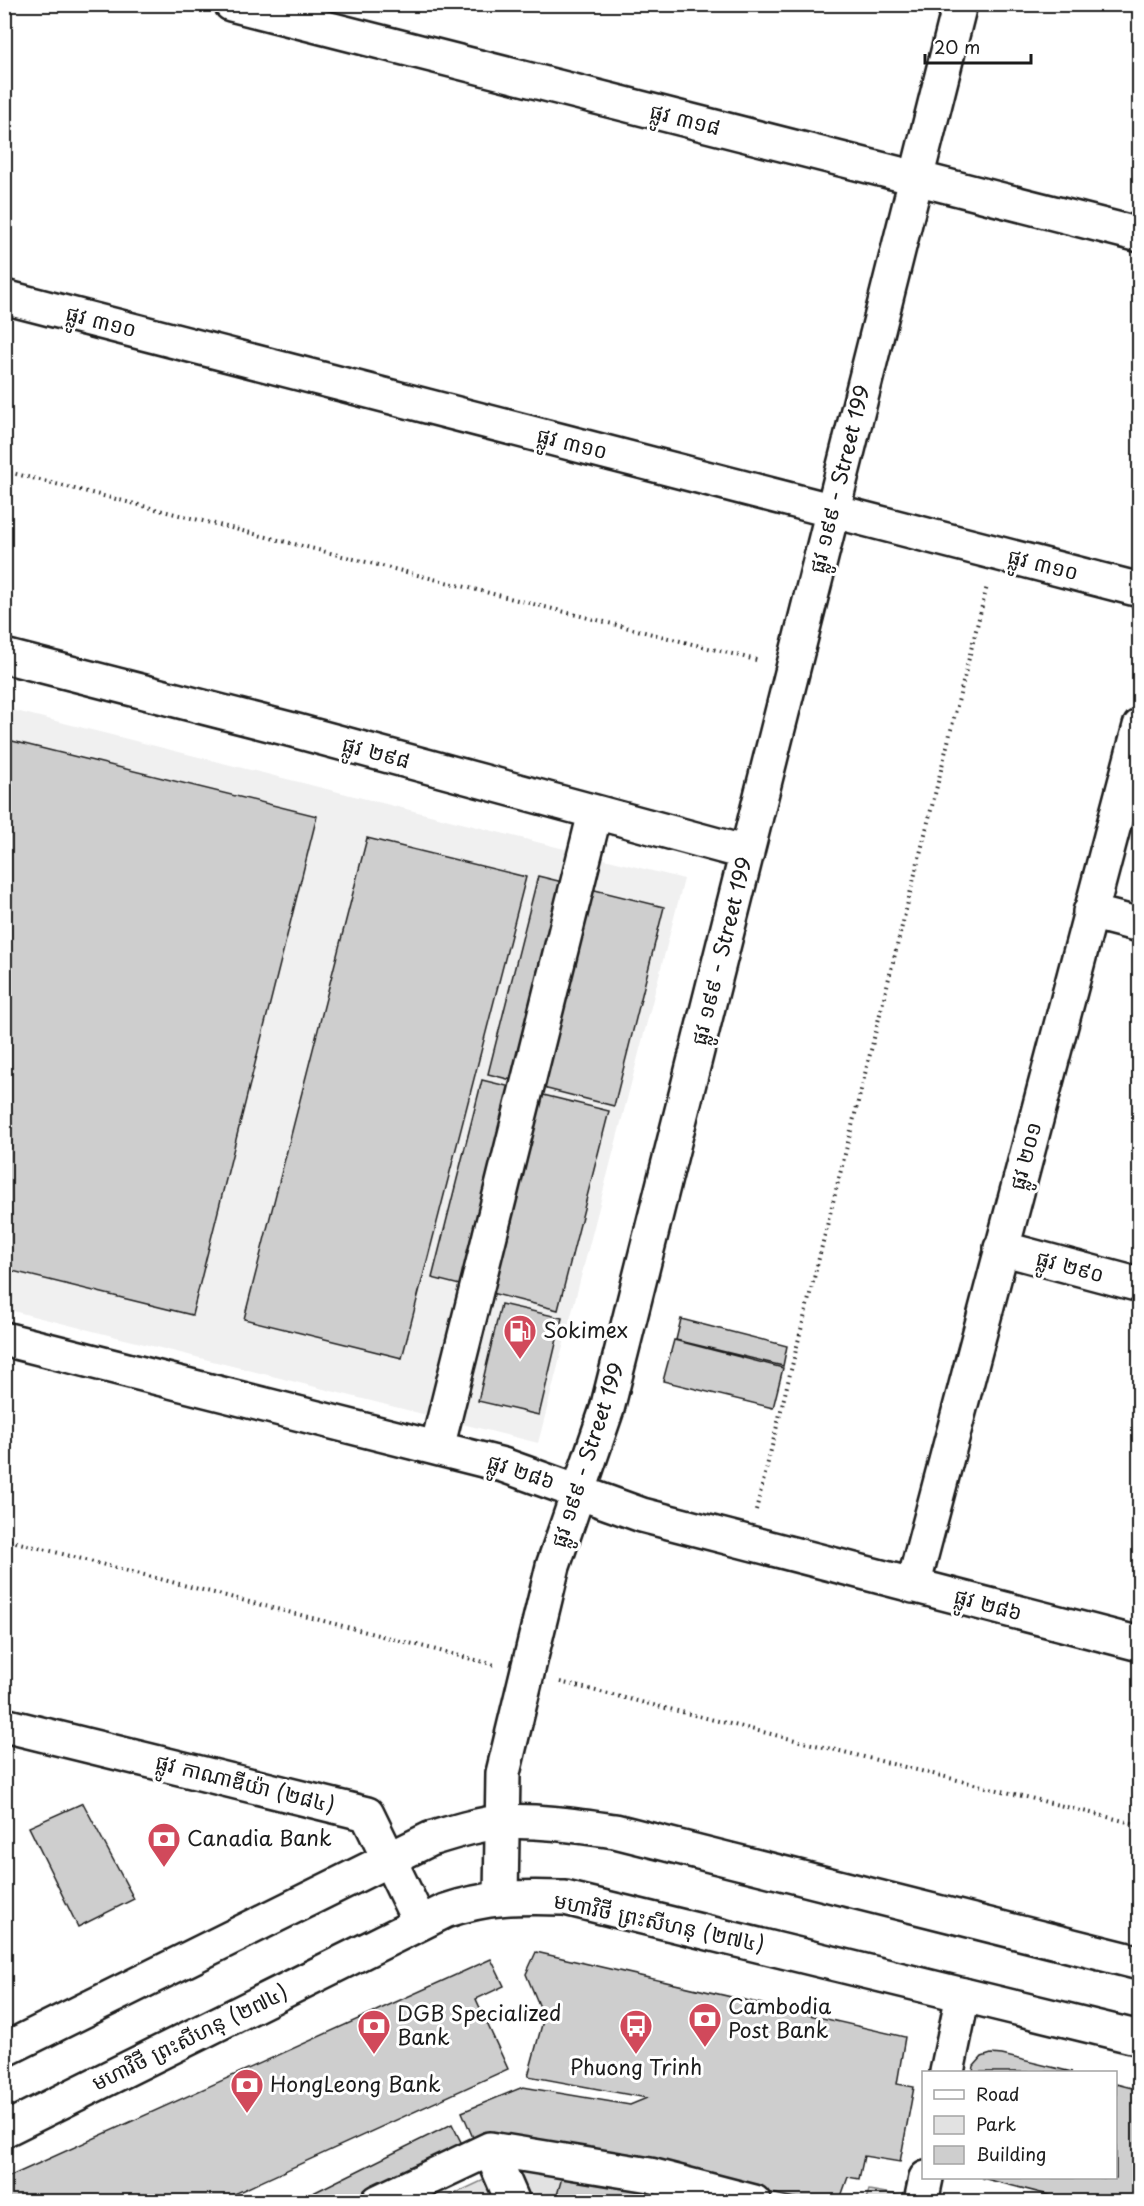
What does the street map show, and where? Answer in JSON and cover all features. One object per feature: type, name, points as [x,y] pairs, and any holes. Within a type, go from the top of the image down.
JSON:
[{"type":"street","name":"ផ្លូវ ៣១៨","points":[[231,4],[1140,235]]},
{"type":"street","name":"ផ្លូវ ១៩៩ - Street 199","points":[[501,1897],[503,1773],[553,1566],[607,1409],[960,4]]},
{"type":"street","name":"ផ្លូវ ៣១០","points":[[4,297],[1140,590]]},
{"type":"street","name":"ផ្លូវ ២៩៨","points":[[4,656],[293,730],[747,853]]},
{"type":"street","name":"ផ្លូវ ២០១","points":[[912,1586],[1140,726]]},
{"type":"street","points":[[437,1448],[595,813]]},
{"type":"street","points":[[1090,912],[1140,925]]},
{"type":"street","name":"ផ្លូវ ២៩០","points":[[1001,1248],[1140,1285]]},
{"type":"street","name":"ផ្លូវ ២៨៦","points":[[4,1339],[503,1465],[642,1515],[1140,1644]]},
{"type":"street","name":"ផ្លូវ កាណាឌីយ៉ា (២៨៤)","points":[[4,1725],[367,1814],[420,1923]]},
{"type":"street","points":[[4,2050],[430,1839],[461,1829],[502,1822],[559,1823],[615,1831],[1140,1964]]},
{"type":"street","name":"មហាវិថី ព្រះសីហនុ (២៧៤)","points":[[4,2130],[445,1911],[468,1903],[501,1897],[565,1898],[1140,2038]]},
{"type":"street","points":[[947,2071],[963,1995]]},
{"type":"street","points":[[378,2202],[490,2149],[650,2175],[754,2202]]},
{"type":"street","points":[[490,2149],[513,2202]]},
{"type":"street","points":[[921,2202],[926,2179]]},
{"type":"path","points":[[4,471],[793,670]]},
{"type":"path","points":[[747,1543],[996,553]]},
{"type":"path","points":[[4,1539],[527,1674],[1140,1825]]},
{"type":"shaded area","points":[[4,708],[684,879],[538,1443],[5,1309]]},
{"type":"green space","points":[[518,2164],[674,2201],[437,2202]]},
{"type":"green space","points":[[869,2190],[932,2201],[865,2202]]},
{"type":"building","points":[[4,739],[317,816],[192,1315],[4,1269]]},
{"type":"building","points":[[367,838],[526,877],[402,1358],[244,1319]]},
{"type":"building","points":[[538,876],[664,907],[614,1106],[488,1074]]},
{"type":"building","points":[[482,1080],[609,1111],[558,1310],[432,1278]]},
{"type":"building","name":"Sokimex","points":[[501,1304],[562,1318],[539,1415],[478,1401]]},
{"type":"building","points":[[681,1319],[787,1346],[783,1366],[676,1340]]},
{"type":"building","points":[[674,1340],[783,1368],[773,1408],[663,1381]]},
{"type":"building","points":[[83,1803],[134,1899],[78,1927],[29,1827]]},
{"type":"building","points":[[536,1952],[905,2037],[897,2084],[914,2087],[900,2162],[864,2156],[859,2179],[848,2177],[839,2202],[813,2202],[490,2133],[474,2140],[462,2112],[523,2087],[630,2105],[647,2098],[528,2076],[544,2017],[526,1974]]},
{"type":"building","points":[[491,1959],[504,1986],[476,1999],[508,2069],[217,2202],[4,2202],[4,2179]]},
{"type":"building","points":[[991,2054],[1002,2055],[1068,2071],[973,2071],[974,2066],[982,2057]]},
{"type":"building","points":[[1117,2084],[1140,2090],[1140,2202],[1076,2202],[986,2179],[1117,2179]]},
{"type":"building","points":[[452,2124],[463,2146],[351,2202],[295,2202]]},
{"type":"building","points":[[565,2167],[652,2182],[645,2202],[555,2202]]},
{"type":"place","name":"Sokimex","points":[[520,1360]]},
{"type":"place","name":"Canadia Bank","points":[[164,1868]]},
{"type":"place","name":"Cambodia Post Bank","points":[[705,2048]]},
{"type":"place","name":"DGB Specialized Bank","points":[[374,2055]]},
{"type":"place","name":"Phuong Trinh","points":[[636,2055]]},
{"type":"place","name":"HongLeong Bank","points":[[247,2114]]}]
